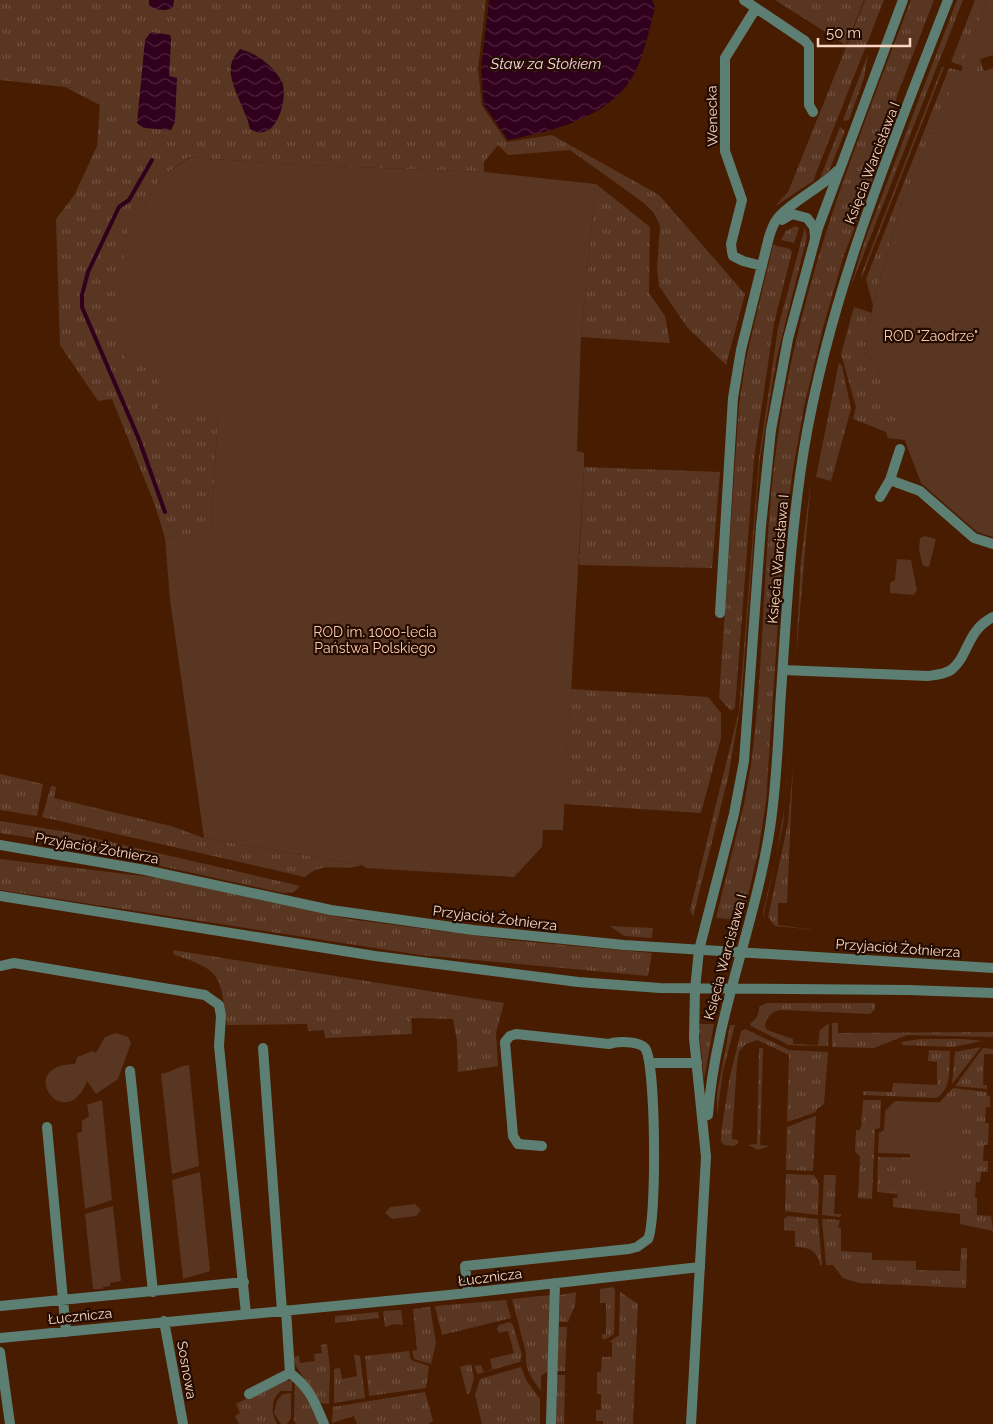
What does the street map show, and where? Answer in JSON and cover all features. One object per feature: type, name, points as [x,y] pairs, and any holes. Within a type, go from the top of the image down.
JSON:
[{"type":"street","points":[[744,0],[805,40],[809,46],[809,105],[813,112]]},
{"type":"street","name":"Księcia Warcisława I","points":[[706,1136],[697,1063],[694,1020],[695,988],[699,950],[741,779],[748,723],[762,517],[771,430],[790,329],[815,237],[903,0]]},
{"type":"street","name":"Księcia Warcisława I","points":[[691,1424],[706,1136],[712,1077],[723,1020],[742,952],[772,820],[796,501],[808,427],[824,354],[855,248],[948,0]]},
{"type":"street","name":"Wenecka","points":[[756,8],[725,58],[725,134],[726,151],[742,200],[731,244],[733,256],[762,266]]},
{"type":"street","points":[[720,613],[733,398],[741,350],[769,237],[774,223],[781,214],[838,171]]},
{"type":"street","points":[[769,237],[780,222],[792,214],[799,215],[812,222],[815,237]]},
{"type":"street","points":[[880,497],[890,480],[900,449]]},
{"type":"street","points":[[890,480],[920,491],[974,538],[993,544]]},
{"type":"street","points":[[783,670],[928,676],[942,674],[952,670],[976,628],[993,617]]},
{"type":"street","name":"Przyjaciół Żołnierza","points":[[0,845],[145,870],[285,901],[379,918],[546,938],[699,950],[993,968]]},
{"type":"street","points":[[0,896],[485,971],[611,985],[993,993]]},
{"type":"street","points":[[0,966],[14,962],[205,995],[219,1005],[221,1016],[219,1046],[246,1314]]},
{"type":"street","points":[[468,1293],[466,1266],[629,1249],[637,1247],[648,1238],[655,1148],[650,1063],[646,1049],[641,1044],[615,1042],[609,1044],[516,1034],[510,1036],[505,1042],[513,1136],[518,1144],[542,1146]]},
{"type":"street","points":[[263,1048],[290,1373],[312,1394],[324,1424]]},
{"type":"street","points":[[650,1063],[697,1063]]},
{"type":"street","points":[[130,1071],[153,1292]]},
{"type":"street","points":[[46,1127],[66,1332]]},
{"type":"street","name":"Łucznicza","points":[[0,1338],[468,1293],[700,1267]]},
{"type":"street","points":[[0,1306],[244,1282]]},
{"type":"street","points":[[551,1424],[555,1283]]},
{"type":"street","name":"Sosnowa","points":[[164,1322],[183,1424]]},
{"type":"street","points":[[0,1352],[10,1424]]},
{"type":"street","points":[[249,1394],[290,1373]]},
{"type":"green space","points":[[0,0],[486,0],[478,69],[482,106],[507,142],[552,135],[659,195],[745,294],[726,365],[687,327],[659,286],[657,268],[660,226],[654,213],[644,203],[570,150],[508,155],[498,145],[484,162],[484,172],[278,164],[189,157],[161,178],[125,238],[160,363],[218,414],[211,529],[176,540],[176,537],[165,538],[155,505],[112,399],[98,401],[60,345],[56,219],[75,194],[97,146],[100,105],[65,87],[0,80]]},
{"type":"green space","points":[[775,0],[864,0],[846,45]]},
{"type":"green space","points":[[865,0],[884,0],[813,181],[774,207],[788,192]]},
{"type":"green space","points":[[911,0],[934,0],[898,93],[883,151],[843,258],[823,328],[804,407],[793,469],[783,547],[766,802],[758,853],[742,920],[716,918],[744,804],[751,765],[756,722],[774,465],[790,366],[803,312],[834,208]]},
{"type":"green space","points":[[957,0],[963,0],[850,289],[865,240]]},
{"type":"green space","points":[[975,0],[987,0],[963,64],[980,59],[984,71],[955,81],[901,204],[873,305],[866,279],[949,68],[962,71],[962,66],[951,62]]},
{"type":"green space","points":[[987,0],[993,0],[993,55],[962,65]]},
{"type":"green space","points":[[868,54],[864,78],[849,120],[845,121],[843,120]]},
{"type":"green space","points":[[942,67],[944,67],[862,277],[861,275]]},
{"type":"green space","name":"ROD \"Zaodrze\"","points":[[993,68],[993,537],[977,532],[921,483],[875,362],[864,355],[873,305],[901,204],[955,80]]},
{"type":"green space","points":[[840,127],[845,131],[829,171],[819,181]]},
{"type":"green space","name":"ROD im. 1000-lecia Państwa Polskiego","points":[[190,157],[278,164],[484,172],[596,184],[581,337],[577,451],[584,453],[584,467],[563,830],[543,830],[542,847],[514,877],[366,868],[362,865],[204,838],[170,600],[165,538],[176,537],[176,540],[211,529],[218,414],[158,411],[160,363],[126,367],[120,312],[125,238],[161,178]]},
{"type":"green space","points":[[596,184],[650,227],[649,293],[665,316],[670,343],[581,337]]},
{"type":"green space","points":[[795,226],[799,228],[794,243],[781,240],[786,231]]},
{"type":"green space","points":[[805,227],[807,237],[777,356],[760,458],[741,702],[728,778],[693,917],[690,910],[739,711],[759,458],[778,328]]},
{"type":"green space","points":[[773,245],[790,249],[792,252],[774,323],[754,459],[735,708],[731,711],[719,698],[739,405],[746,359]]},
{"type":"green space","points":[[854,307],[872,313],[864,355],[875,362],[905,440],[888,438],[886,432],[853,419],[856,407],[841,354]]},
{"type":"green space","points":[[839,362],[842,366],[851,409],[831,481],[816,477]]},
{"type":"green space","points":[[584,467],[720,472],[712,568],[579,565]]},
{"type":"green space","points":[[811,480],[796,658],[801,560]]},
{"type":"green space","points":[[925,536],[936,539],[929,567],[923,566],[919,550],[920,538]]},
{"type":"green space","points":[[897,559],[911,560],[917,590],[914,595],[890,593],[890,583],[895,580]]},
{"type":"green space","points":[[571,689],[708,697],[721,713],[721,738],[701,813],[564,804]]},
{"type":"green space","points":[[794,689],[783,825],[776,855],[784,810]]},
{"type":"green space","points":[[793,768],[787,903],[778,903],[778,925],[815,930],[775,926],[768,917],[788,823]]},
{"type":"green space","points":[[0,774],[43,784],[37,816],[0,810]]},
{"type":"green space","points":[[51,786],[56,787],[54,798],[171,826],[204,838],[362,865],[347,868],[326,867],[312,872],[305,877],[42,817]]},
{"type":"green space","points":[[0,821],[67,832],[300,886],[294,892],[283,893],[70,844],[0,833]]},
{"type":"green space","points":[[0,859],[160,878],[349,919],[510,940],[652,953],[648,976],[420,955],[0,890]]},
{"type":"green space","points":[[775,863],[764,913],[765,922],[763,912]]},
{"type":"green space","points":[[610,926],[653,928],[652,938],[624,936]]},
{"type":"green space","points":[[173,950],[504,1003],[496,1033],[498,1066],[458,1072],[457,1041],[453,1019],[411,1018],[412,1034],[325,1038],[324,1030],[308,1031],[307,1024],[227,1025],[223,996],[216,978],[202,966],[174,955]]},
{"type":"green space","points":[[767,1003],[875,1003],[875,1009],[870,1014],[780,1010],[774,1012],[766,1020],[765,1026],[767,1030],[793,1039],[793,1044],[818,1045],[820,1030],[829,1023],[828,1046],[789,1045],[751,1026],[750,1024],[757,1017],[760,1006]]},
{"type":"green space","points":[[832,1023],[838,1023],[838,1033],[993,1032],[993,1037],[907,1035],[874,1048],[832,1047]]},
{"type":"green space","points":[[699,1024],[714,1024],[704,1079],[699,1030]]},
{"type":"green space","points":[[730,1025],[735,1025],[723,1071],[717,1115],[717,1094]]},
{"type":"green space","points":[[745,1029],[789,1050],[828,1052],[824,1104],[816,1112],[787,1122],[789,1055],[757,1040],[746,1044],[739,1051],[737,1063],[732,1139],[738,1140],[738,1143],[734,1146],[724,1145],[721,1141],[721,1133],[729,1081],[741,1031]]},
{"type":"green space","points":[[116,1033],[128,1037],[131,1043],[118,1079],[96,1094],[87,1081],[78,1096],[67,1102],[57,1100],[50,1094],[46,1085],[48,1075],[57,1067],[75,1064],[77,1057],[93,1051],[96,1053],[105,1037]]},
{"type":"green space","points":[[920,1039],[963,1039],[993,1042],[982,1041],[953,1047],[902,1045],[902,1042]]},
{"type":"green space","points":[[981,1047],[956,1079],[952,1084],[955,1052]]},
{"type":"green space","points":[[759,1048],[763,1048],[760,1145],[769,1146],[758,1150],[748,1145],[757,1144]]},
{"type":"green space","points":[[983,1048],[993,1049],[993,1054],[984,1054],[983,1085],[987,1085],[987,1089],[955,1086]]},
{"type":"green space","points":[[929,1050],[950,1051],[949,1078],[945,1090],[936,1098],[863,1095],[863,1091],[892,1092],[893,1083],[937,1085],[937,1062],[928,1061]]},
{"type":"green space","points":[[189,1065],[199,1166],[172,1174],[161,1074]]},
{"type":"green space","points":[[953,1088],[987,1092],[987,1096],[990,1096],[990,1107],[986,1107],[985,1123],[989,1123],[988,1145],[984,1145],[983,1161],[988,1161],[988,1172],[981,1172],[980,1182],[976,1182],[975,1198],[977,1198],[977,1215],[991,1216],[993,1231],[960,1224],[960,1214],[893,1207],[893,1198],[897,1198],[898,1194],[877,1192],[878,1157],[931,1158],[939,1103]]},
{"type":"green space","points":[[102,1100],[112,1200],[85,1209],[77,1133],[82,1132],[82,1121],[89,1116],[87,1105]]},
{"type":"green space","points":[[863,1100],[881,1100],[880,1128],[875,1129],[872,1199],[858,1198],[860,1156],[855,1152],[856,1130],[860,1130],[861,1127]]},
{"type":"green space","points":[[895,1101],[958,1103],[956,1190],[910,1188],[910,1154],[878,1153],[879,1133],[884,1130],[885,1111]]},
{"type":"green space","points":[[816,1116],[813,1171],[786,1170],[787,1127]]},
{"type":"green space","points":[[200,1172],[210,1271],[183,1279],[172,1180]]},
{"type":"green space","points":[[786,1174],[814,1175],[819,1184],[818,1215],[785,1211]]},
{"type":"green space","points":[[824,1175],[836,1175],[834,1214],[842,1214],[840,1217],[822,1215]]},
{"type":"green space","points":[[415,1204],[421,1210],[416,1216],[392,1219],[385,1213],[390,1207]]},
{"type":"green space","points":[[113,1206],[121,1281],[110,1283],[110,1286],[103,1287],[103,1289],[93,1289],[85,1214]]},
{"type":"green space","points":[[788,1216],[818,1219],[822,1265],[820,1265],[817,1256],[812,1250],[795,1247],[795,1231],[784,1230],[784,1219]]},
{"type":"green space","points":[[822,1219],[840,1220],[838,1228],[841,1228],[841,1251],[872,1253],[872,1260],[916,1261],[916,1270],[960,1271],[961,1248],[967,1248],[966,1288],[859,1283],[843,1278],[833,1265],[826,1265]]},
{"type":"green space","points":[[613,1287],[615,1290],[614,1334],[606,1339],[602,1339],[602,1334],[606,1334],[606,1303],[600,1303],[600,1289]]},
{"type":"green space","points":[[576,1292],[575,1305],[568,1322],[559,1322],[560,1295]]},
{"type":"green space","points":[[620,1292],[638,1304],[633,1424],[603,1424],[603,1421],[596,1421],[596,1410],[601,1410],[601,1394],[597,1394],[597,1372],[601,1372],[602,1357],[612,1357],[612,1342],[609,1342],[619,1335]]},
{"type":"green space","points":[[550,1295],[548,1371],[541,1376],[541,1391],[527,1368],[526,1353],[512,1299]]},
{"type":"green space","points":[[506,1300],[511,1318],[442,1335],[435,1306]]},
{"type":"green space","points":[[430,1307],[436,1343],[431,1364],[414,1359],[412,1351],[417,1350],[413,1309]]},
{"type":"green space","points":[[401,1310],[403,1325],[394,1324],[385,1327],[383,1311]]},
{"type":"green space","points":[[378,1312],[379,1318],[335,1323],[335,1316]]},
{"type":"green space","points":[[510,1322],[513,1325],[522,1355],[520,1362],[477,1374],[475,1366],[481,1365],[484,1372],[492,1369],[490,1359],[514,1353],[508,1331],[499,1333],[497,1329],[499,1325]]},
{"type":"green space","points":[[559,1327],[567,1327],[565,1371],[557,1371]]},
{"type":"green space","points":[[327,1344],[330,1368],[329,1404],[318,1403],[293,1357],[299,1356],[300,1363],[315,1361],[314,1354],[322,1353],[321,1345]]},
{"type":"green space","points":[[409,1351],[411,1360],[429,1366],[426,1388],[369,1396],[365,1356]]},
{"type":"green space","points":[[354,1354],[360,1356],[365,1398],[334,1403],[334,1369],[340,1368],[342,1379],[357,1376]]},
{"type":"green space","points":[[471,1364],[474,1378],[470,1393],[467,1394],[460,1367]]},
{"type":"green space","points":[[521,1367],[526,1380],[540,1399],[540,1424],[482,1424],[475,1395],[480,1379]]},
{"type":"green space","points":[[557,1375],[565,1375],[564,1424],[556,1424]]},
{"type":"green space","points":[[283,1380],[292,1381],[292,1391],[281,1391],[273,1402],[273,1411],[277,1424],[239,1424],[235,1416],[240,1413],[236,1404]]},
{"type":"green space","points":[[295,1382],[301,1385],[319,1424],[296,1424],[294,1420]]},
{"type":"green space","points":[[425,1392],[433,1421],[428,1424],[357,1424],[354,1416],[332,1423],[333,1407]]},
{"type":"green space","points":[[291,1393],[291,1418],[287,1424],[281,1424],[274,1413],[277,1400],[283,1394]]},
{"type":"water","points":[[149,0],[174,0],[173,7],[165,10],[155,9],[149,6]]},
{"type":"water","name":"Staw za Stokiem","points":[[489,0],[652,0],[655,7],[645,47],[636,70],[626,86],[613,100],[581,119],[544,132],[508,140],[484,105],[481,68]]},
{"type":"water","points":[[151,32],[170,35],[171,39],[169,76],[177,78],[175,122],[171,130],[144,128],[137,123],[145,40]]},
{"type":"water","points":[[240,49],[258,57],[279,76],[282,82],[284,93],[280,114],[270,129],[259,133],[250,129],[231,77],[232,62]]},
{"type":"waterway","points":[[152,160],[129,200],[119,207],[88,272],[82,295],[82,307],[138,437],[165,512]]}]
